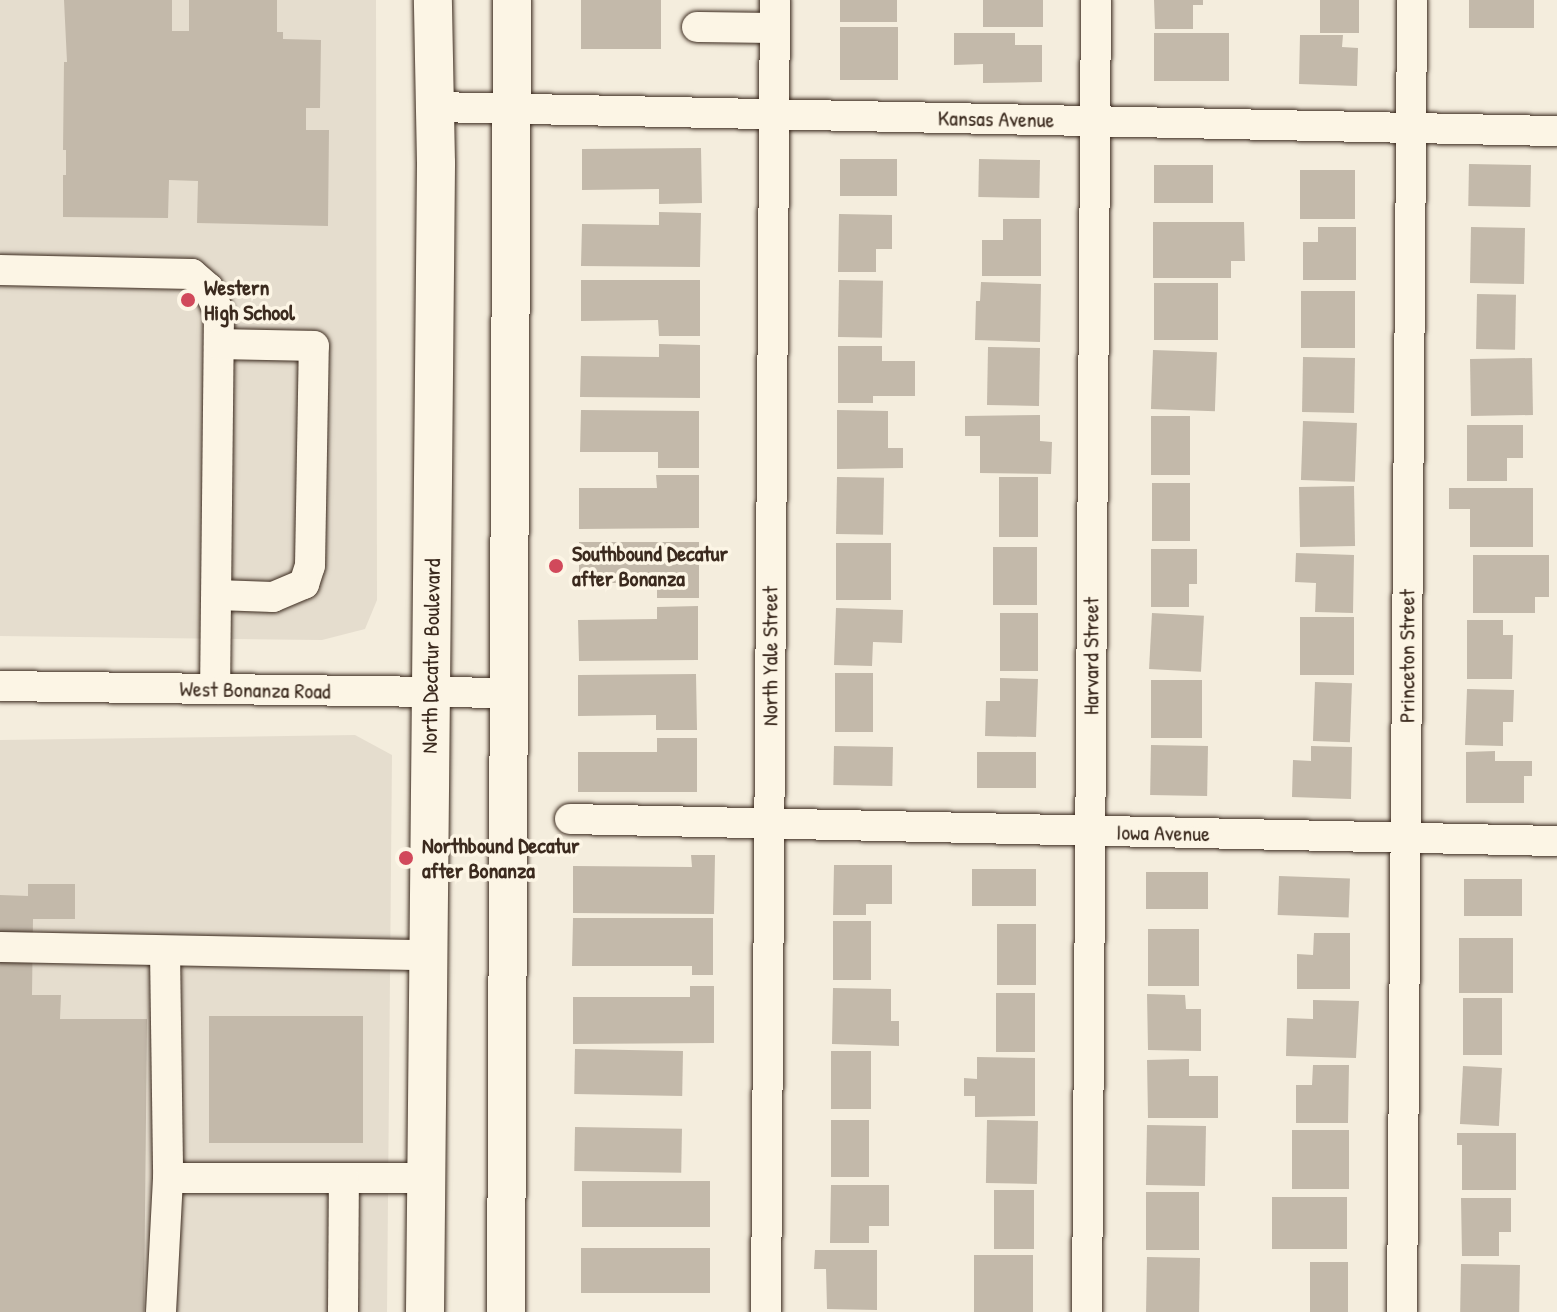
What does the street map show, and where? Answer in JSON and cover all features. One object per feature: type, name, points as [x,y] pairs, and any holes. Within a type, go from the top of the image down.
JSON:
[{"type":"main road","name":"North Decatur Boulevard","points":[[425,1312],[426,955],[432,693],[433,0]]},
{"type":"main road","points":[[506,1312],[512,0]]},
{"type":"street","name":"Harvard Street","points":[[1087,1312],[1096,0]]},
{"type":"street","name":"Princeton Street","points":[[1402,1312],[1412,0]]},
{"type":"street","points":[[697,27],[775,14]]},
{"type":"street","name":"North Yale Street","points":[[766,1312],[775,14]]},
{"type":"street","name":"Kansas Avenue","points":[[435,107],[1557,131]]},
{"type":"street","points":[[0,270],[192,274],[208,288],[219,313],[215,689]]},
{"type":"street","points":[[217,595],[273,597],[304,584],[310,566],[314,346],[219,344]]},
{"type":"street","name":"West Bonanza Road","points":[[0,686],[510,693]]},
{"type":"street","name":"Iowa Avenue","points":[[570,819],[1557,841]]},
{"type":"street","points":[[0,947],[426,955]]},
{"type":"street","points":[[161,1312],[168,1178],[165,951]]},
{"type":"street","points":[[168,1178],[427,1178]]},
{"type":"street","points":[[343,1312],[344,1178]]},
{"type":"shaded area","name":"Western High School","points":[[0,0],[376,0],[377,600],[365,629],[322,640],[0,636]]},
{"type":"shaded area","points":[[355,735],[392,755],[387,1312],[0,1312],[0,740]]},
{"type":"building","points":[[64,0],[172,0],[172,31],[189,31],[189,0],[277,0],[277,32],[283,32],[283,39],[321,40],[320,108],[306,108],[306,130],[329,130],[328,226],[197,223],[198,181],[169,180],[168,218],[63,217],[63,175],[66,175],[66,150],[63,150],[64,62],[67,62]]},
{"type":"building","points":[[581,0],[661,0],[661,49],[581,49]]},
{"type":"building","points":[[840,0],[897,0],[897,22],[840,22]]},
{"type":"building","points":[[983,0],[1043,0],[1043,27],[983,27]]},
{"type":"building","points":[[1154,0],[1203,0],[1203,5],[1193,5],[1193,29],[1155,29]]},
{"type":"building","points":[[1320,0],[1359,0],[1359,33],[1320,33]]},
{"type":"building","points":[[1469,0],[1534,0],[1534,28],[1469,28]]},
{"type":"building","points":[[840,27],[898,27],[898,80],[840,80]]},
{"type":"building","points":[[954,33],[1015,33],[1015,45],[1042,45],[1042,82],[983,83],[983,64],[954,65]]},
{"type":"building","points":[[1154,33],[1229,33],[1229,81],[1154,81]]},
{"type":"building","points":[[1300,35],[1343,35],[1342,47],[1358,48],[1357,86],[1299,84]]},
{"type":"building","points":[[701,148],[702,203],[659,204],[659,189],[582,190],[582,149]]},
{"type":"building","points":[[840,159],[897,159],[897,196],[840,196]]},
{"type":"building","points":[[979,159],[1040,160],[1039,198],[978,197]]},
{"type":"building","points":[[1469,164],[1531,165],[1530,207],[1468,206]]},
{"type":"building","points":[[1154,165],[1213,165],[1213,203],[1154,203]]},
{"type":"building","points":[[1300,170],[1355,170],[1355,219],[1300,219]]},
{"type":"building","points":[[659,212],[701,213],[700,267],[581,266],[582,224],[659,225]]},
{"type":"building","points":[[839,214],[892,215],[892,249],[876,249],[876,272],[838,272]]},
{"type":"building","points":[[1003,219],[1041,219],[1041,276],[982,276],[982,240],[1003,240]]},
{"type":"building","points":[[1153,222],[1244,222],[1245,261],[1231,261],[1231,278],[1153,278]]},
{"type":"building","points":[[1318,227],[1356,227],[1356,280],[1303,280],[1303,242],[1318,242]]},
{"type":"building","points":[[1471,227],[1525,228],[1524,284],[1470,283]]},
{"type":"building","points":[[581,280],[700,280],[700,336],[659,336],[658,320],[581,321]]},
{"type":"building","points":[[839,280],[883,281],[882,338],[838,337]]},
{"type":"building","points":[[981,282],[1041,284],[1040,342],[975,340],[976,301],[980,301]]},
{"type":"building","points":[[1154,283],[1218,283],[1218,340],[1154,340]]},
{"type":"building","points":[[1301,291],[1355,291],[1355,348],[1301,348]]},
{"type":"building","points":[[1477,294],[1516,295],[1515,350],[1476,349]]},
{"type":"building","points":[[659,344],[700,345],[700,398],[580,397],[581,356],[659,357]]},
{"type":"building","points":[[838,346],[882,346],[882,361],[915,361],[915,396],[873,396],[873,403],[838,403]]},
{"type":"building","points":[[988,347],[1040,348],[1039,406],[987,405]]},
{"type":"building","points":[[1153,350],[1217,352],[1215,411],[1151,409]]},
{"type":"building","points":[[1303,357],[1355,358],[1354,413],[1302,412]]},
{"type":"building","points":[[1532,358],[1533,415],[1471,416],[1470,359]]},
{"type":"building","points":[[581,410],[699,411],[699,468],[658,468],[658,452],[580,452]]},
{"type":"building","points":[[837,410],[888,411],[888,448],[903,448],[903,468],[837,469]]},
{"type":"building","points":[[1040,415],[1040,441],[1052,442],[1051,474],[980,473],[980,436],[965,436],[965,416]]},
{"type":"building","points":[[1151,416],[1190,416],[1190,475],[1151,475]]},
{"type":"building","points":[[1303,421],[1357,423],[1355,482],[1301,480]]},
{"type":"building","points":[[1467,425],[1523,425],[1523,458],[1507,458],[1507,481],[1467,481]]},
{"type":"building","points":[[656,475],[699,475],[699,528],[579,529],[579,488],[657,488]]},
{"type":"building","points":[[837,477],[884,478],[883,535],[836,534]]},
{"type":"building","points":[[999,477],[1038,477],[1038,537],[999,537]]},
{"type":"building","points":[[1152,483],[1190,483],[1190,541],[1152,541]]},
{"type":"building","points":[[1354,486],[1355,546],[1300,547],[1299,487]]},
{"type":"building","points":[[1449,488],[1533,488],[1533,547],[1470,547],[1470,509],[1449,509]]},
{"type":"building","points":[[579,542],[699,542],[699,598],[657,598],[657,583],[579,583]]},
{"type":"building","points":[[836,543],[891,543],[891,600],[836,600]]},
{"type":"building","points":[[993,547],[1037,547],[1037,605],[993,605]]},
{"type":"building","points":[[1151,549],[1197,549],[1197,584],[1189,584],[1189,607],[1151,607]]},
{"type":"building","points":[[1296,553],[1354,555],[1353,613],[1315,612],[1316,583],[1295,582]]},
{"type":"building","points":[[1473,555],[1549,555],[1549,597],[1535,597],[1535,613],[1473,613]]},
{"type":"building","points":[[698,606],[698,660],[579,661],[578,620],[657,619],[657,607]]},
{"type":"building","points":[[836,608],[903,610],[902,643],[873,642],[872,666],[834,665]]},
{"type":"building","points":[[1000,613],[1038,613],[1038,671],[1000,671]]},
{"type":"building","points":[[1152,613],[1204,616],[1201,672],[1149,669]]},
{"type":"building","points":[[1300,617],[1354,617],[1354,675],[1300,675]]},
{"type":"building","points":[[1467,620],[1503,620],[1503,635],[1513,635],[1512,679],[1467,679]]},
{"type":"building","points":[[835,673],[873,673],[873,732],[835,732]]},
{"type":"building","points":[[696,674],[697,730],[656,730],[656,715],[578,716],[578,675]]},
{"type":"building","points":[[1000,678],[1038,679],[1036,737],[985,736],[986,701],[1000,701]]},
{"type":"building","points":[[1151,680],[1202,680],[1202,738],[1151,738]]},
{"type":"building","points":[[1315,682],[1352,683],[1350,742],[1313,741]]},
{"type":"building","points":[[1467,689],[1514,690],[1513,722],[1503,722],[1503,746],[1465,745]]},
{"type":"building","points":[[657,738],[697,738],[697,792],[578,792],[578,752],[657,752]]},
{"type":"building","points":[[1151,745],[1208,746],[1207,796],[1150,795]]},
{"type":"building","points":[[834,746],[893,747],[892,786],[833,785]]},
{"type":"building","points":[[1311,746],[1352,747],[1351,799],[1292,797],[1293,760],[1311,761]]},
{"type":"building","points":[[1495,751],[1495,761],[1532,761],[1532,776],[1524,776],[1524,803],[1466,803],[1466,752]]},
{"type":"building","points":[[977,752],[1036,752],[1036,788],[977,788]]},
{"type":"building","points":[[691,855],[715,855],[714,914],[573,913],[573,866],[692,867]]},
{"type":"building","points":[[834,865],[892,865],[892,904],[866,904],[866,915],[833,915]]},
{"type":"building","points":[[972,869],[1036,869],[1036,906],[972,906]]},
{"type":"building","points":[[1146,872],[1208,872],[1208,909],[1146,909]]},
{"type":"building","points":[[1279,876],[1350,878],[1349,917],[1278,915]]},
{"type":"building","points":[[1464,879],[1522,879],[1522,916],[1464,916]]},
{"type":"building","points":[[28,884],[75,884],[75,919],[33,919],[32,995],[61,995],[60,1019],[147,1019],[144,1312],[0,1312],[0,895],[28,896]]},
{"type":"building","points":[[573,918],[713,918],[713,975],[692,975],[692,966],[572,966]]},
{"type":"building","points":[[833,921],[871,921],[871,980],[833,980]]},
{"type":"building","points":[[997,924],[1036,924],[1036,985],[997,985]]},
{"type":"building","points":[[1148,929],[1199,929],[1199,986],[1148,986]]},
{"type":"building","points":[[1314,933],[1350,933],[1350,989],[1297,989],[1297,954],[1313,955]]},
{"type":"building","points":[[1459,938],[1513,938],[1513,993],[1459,993]]},
{"type":"building","points":[[690,986],[714,986],[714,1043],[573,1044],[573,997],[690,997]]},
{"type":"building","points":[[833,988],[891,989],[891,1021],[899,1021],[899,1046],[832,1044]]},
{"type":"building","points":[[996,993],[1035,993],[1035,1052],[996,1052]]},
{"type":"building","points":[[1147,994],[1185,995],[1186,1009],[1201,1009],[1201,1051],[1148,1050]]},
{"type":"building","points":[[1463,998],[1502,998],[1502,1055],[1463,1055]]},
{"type":"building","points":[[1313,1000],[1359,1001],[1356,1058],[1286,1056],[1287,1018],[1313,1019]]},
{"type":"building","points":[[209,1016],[363,1016],[363,1143],[209,1143]]},
{"type":"building","points":[[575,1049],[683,1051],[682,1096],[574,1094]]},
{"type":"building","points":[[831,1051],[871,1051],[871,1109],[831,1109]]},
{"type":"building","points":[[977,1057],[1035,1058],[1035,1116],[975,1117],[975,1096],[964,1096],[964,1078],[977,1079]]},
{"type":"building","points":[[1189,1059],[1189,1076],[1218,1076],[1218,1118],[1148,1118],[1147,1060]]},
{"type":"building","points":[[1313,1065],[1349,1065],[1348,1123],[1296,1123],[1296,1085],[1312,1085]]},
{"type":"building","points":[[1463,1066],[1502,1068],[1499,1126],[1460,1124]]},
{"type":"building","points":[[831,1120],[869,1120],[869,1177],[831,1177]]},
{"type":"building","points":[[987,1120],[1038,1121],[1037,1184],[986,1183]]},
{"type":"building","points":[[1147,1125],[1206,1126],[1205,1186],[1146,1185]]},
{"type":"building","points":[[575,1127],[682,1129],[681,1173],[574,1171]]},
{"type":"building","points":[[1292,1130],[1349,1130],[1349,1189],[1292,1189]]},
{"type":"building","points":[[1457,1133],[1516,1133],[1516,1190],[1462,1190],[1462,1145],[1457,1145]]},
{"type":"building","points":[[582,1181],[710,1181],[710,1227],[582,1227]]},
{"type":"building","points":[[831,1185],[889,1185],[889,1226],[869,1226],[869,1243],[830,1243]]},
{"type":"building","points":[[994,1190],[1034,1190],[1034,1249],[994,1249]]},
{"type":"building","points":[[1146,1192],[1199,1192],[1199,1250],[1146,1250]]},
{"type":"building","points":[[1272,1197],[1347,1197],[1347,1249],[1272,1249]]},
{"type":"building","points":[[1461,1198],[1511,1198],[1511,1232],[1499,1232],[1499,1256],[1462,1256]]},
{"type":"building","points":[[581,1248],[710,1248],[710,1293],[581,1293]]},
{"type":"building","points":[[815,1250],[877,1250],[877,1310],[827,1309],[826,1269],[814,1269]]},
{"type":"building","points":[[974,1255],[1033,1255],[1033,1312],[974,1312]]},
{"type":"building","points":[[1147,1257],[1200,1258],[1199,1312],[1146,1312]]},
{"type":"building","points":[[1310,1262],[1348,1262],[1348,1312],[1310,1312]]},
{"type":"building","points":[[1461,1264],[1520,1265],[1519,1312],[1460,1312]]},
{"type":"place","name":"Western High School","points":[[188,300]]},
{"type":"place","name":"Southbound Decatur after Bonanza","points":[[556,566]]},
{"type":"place","name":"Northbound Decatur after Bonanza","points":[[406,858]]}]
